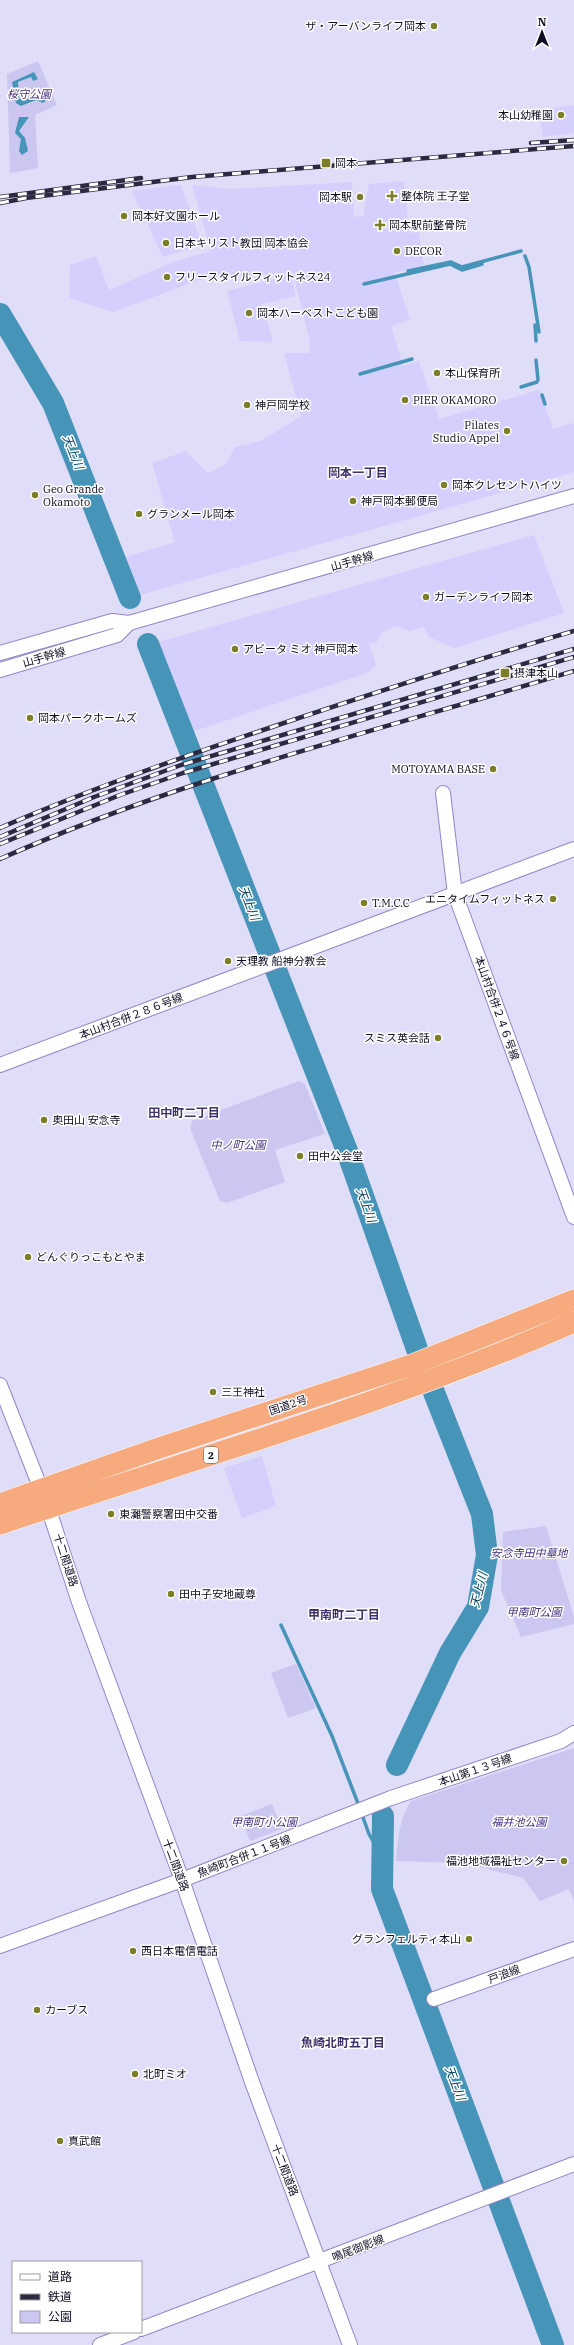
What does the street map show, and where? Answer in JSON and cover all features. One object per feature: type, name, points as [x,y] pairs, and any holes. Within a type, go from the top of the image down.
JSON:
[{"type":"highway","name":"国道2号","points":[[0,1524],[45,1499],[180,1441],[422,1361],[574,1300]]},
{"type":"highway","name":"国道2号","points":[[0,1504],[45,1499],[430,1382],[499,1355],[574,1322]]},
{"type":"street","name":"山手幹線","points":[[0,653],[112,621],[129,623],[574,496]]},
{"type":"street","name":"山手幹線","points":[[0,670],[117,635],[129,623]]},
{"type":"street","name":"本山村合併２４６号線","points":[[443,793],[455,894],[574,1217]]},
{"type":"street","name":"本山村合併２８６号線","points":[[0,1065],[574,849]]},
{"type":"street","name":"十二間道路","points":[[0,1385],[45,1499],[79,1602],[182,1880],[252,2082],[350,2345]]},
{"type":"street","name":"本山第１３号線","points":[[375,1804],[561,1741],[574,1733]]},
{"type":"street","name":"魚崎町合併１１号線","points":[[0,1946],[182,1880],[375,1804]]},
{"type":"street","name":"戸浪線","points":[[434,1999],[574,1949]]},
{"type":"street","name":"鳴尾御影線","points":[[142,2329],[486,2199],[574,2164]]},
{"type":"street","points":[[100,2345],[131,2333]]},
{"type":"shaded area","points":[[574,105],[574,133],[543,137],[539,110]]},
{"type":"shaded area","points":[[404,181],[409,233],[419,232],[424,265],[395,273],[410,320],[391,326],[403,366],[419,361],[439,419],[539,390],[553,429],[574,423],[574,472],[137,596],[122,558],[175,542],[152,463],[186,451],[208,473],[226,464],[235,447],[261,441],[301,416],[284,353],[309,353],[310,342],[293,273],[208,277],[113,312],[69,298],[70,265],[96,256],[109,290],[173,262],[211,251],[192,185],[232,189],[352,182],[354,217],[363,216],[369,184]]},
{"type":"shaded area","points":[[181,185],[202,245],[163,257],[132,191]]},
{"type":"shaded area","name":"岡本ハーベストこども園","points":[[291,275],[296,296],[262,304],[273,342],[240,341],[227,291]]},
{"type":"shaded area","points":[[534,535],[564,613],[455,648],[429,637],[424,627],[409,631],[397,626],[382,632],[377,642],[369,644],[376,664],[370,672],[192,732],[155,643]]},
{"type":"shaded area","points":[[262,1456],[276,1506],[242,1518],[224,1468]]},
{"type":"green space","name":"桜守公園","points":[[38,61],[57,105],[35,115],[38,168],[10,173],[7,74]]},
{"type":"green space","name":"中ノ町公園","points":[[299,1081],[305,1084],[325,1134],[275,1150],[285,1182],[227,1203],[220,1201],[190,1128],[192,1121]]},
{"type":"green space","points":[[546,1526],[574,1617],[574,1624],[521,1637],[501,1590],[503,1532]]},
{"type":"green space","points":[[296,1664],[316,1708],[288,1718],[271,1673]]},
{"type":"green space","name":"福井池公園","points":[[574,1748],[574,1901],[569,1889],[540,1901],[523,1878],[463,1863],[396,1861],[398,1837],[404,1815],[411,1801]]},
{"type":"green space","name":"甲南町小公園","points":[[272,1804],[282,1829],[250,1841],[241,1816]]},
{"type":"water","points":[[34,72],[38,79],[33,81],[31,77],[18,82],[19,98],[24,101],[36,94],[45,94],[47,99],[43,103],[36,100],[21,106],[16,103],[12,82]]},
{"type":"water","points":[[19,117],[29,117],[19,131],[25,138],[28,151],[22,155],[19,151],[21,139],[15,133]]},
{"type":"waterway","points":[[408,271],[451,262],[462,267],[521,251]]},
{"type":"waterway","points":[[525,256],[529,267],[539,332]]},
{"type":"waterway","points":[[364,284],[450,264],[462,270],[482,264]]},
{"type":"waterway","name":"天上川","points":[[0,314],[53,403],[130,598]]},
{"type":"waterway","points":[[535,325],[536,341]]},
{"type":"waterway","points":[[360,374],[412,359]]},
{"type":"waterway","points":[[536,360],[538,380]]},
{"type":"waterway","points":[[521,387],[537,382]]},
{"type":"waterway","points":[[542,395],[545,404]]},
{"type":"waterway","name":"天上川","points":[[148,644],[347,1151],[418,1352],[482,1514],[487,1555],[478,1607],[450,1653],[397,1765]]},
{"type":"waterway","points":[[281,1625],[332,1736],[359,1806]]},
{"type":"waterway","points":[[361,1812],[369,1834],[381,1856]]},
{"type":"waterway","name":"天上川","points":[[383,1816],[382,1889],[553,2345]]},
{"type":"railway","points":[[531,143],[574,140]]},
{"type":"railway","points":[[0,203],[26,198],[192,177],[574,146]]},
{"type":"railway","points":[[0,197],[141,178]]},
{"type":"railway","points":[[0,828],[99,788],[199,752],[420,678],[574,631]]},
{"type":"railway","points":[[0,837],[94,797],[181,765],[574,649]]},
{"type":"railway","points":[[0,844],[120,795],[183,773],[574,657]]},
{"type":"railway","points":[[0,859],[140,803],[212,779],[284,756],[574,671]]},
{"type":"place","name":"ザ・アーバンライフ岡本","points":[[434,26]]},
{"type":"place","name":"本山幼稚園","points":[[561,115]]},
{"type":"place","name":"岡本","points":[[326,163]]},
{"type":"place","name":"整体院 王子堂","points":[[392,196]]},
{"type":"place","name":"岡本駅","points":[[360,197]]},
{"type":"place","name":"岡本好文園ホール","points":[[124,216]]},
{"type":"place","name":"岡本駅前整骨院","points":[[380,225]]},
{"type":"place","name":"日本キリスト教団 岡本協会","points":[[166,243]]},
{"type":"place","name":"DECOR","points":[[397,251]]},
{"type":"place","name":"フリースタイルフィットネス24","points":[[167,277]]},
{"type":"place","name":"岡本ハーベストこども園","points":[[249,313]]},
{"type":"place","name":"本山保育所","points":[[437,373]]},
{"type":"place","name":"PIER OKAMORO","points":[[405,400]]},
{"type":"place","name":"神戸岡学校","points":[[247,405]]},
{"type":"place","name":"Pilates Studio Appel","points":[[507,431]]},
{"type":"place","name":"岡本クレセントハイツ","points":[[444,485]]},
{"type":"place","name":"Geo Grande Okamoto","points":[[35,495]]},
{"type":"place","name":"神戸岡本郵便局","points":[[353,501]]},
{"type":"place","name":"グランメール岡本","points":[[139,514]]},
{"type":"place","name":"ガーデンライフ岡本","points":[[426,597]]},
{"type":"place","name":"アビータ ミオ 神戸岡本","points":[[235,649]]},
{"type":"place","name":"摂津本山","points":[[505,673]]},
{"type":"place","name":"岡本パークホームズ","points":[[30,718]]},
{"type":"place","name":"MOTOYAMA BASE","points":[[493,769]]},
{"type":"place","name":"エニタイムフィットネス","points":[[553,899]]},
{"type":"place","name":"T.M.C.C","points":[[364,903]]},
{"type":"place","name":"天理教 船神分教会","points":[[228,961]]},
{"type":"place","name":"スミス英会話","points":[[438,1038]]},
{"type":"place","name":"奥田山 安念寺","points":[[44,1120]]},
{"type":"place","name":"田中公会堂","points":[[300,1156]]},
{"type":"place","name":"どんぐりっこもとやま","points":[[28,1257]]},
{"type":"place","name":"三王神社","points":[[213,1392]]},
{"type":"place","name":"東灘警察署田中交番","points":[[111,1514]]},
{"type":"place","name":"田中子安地蔵尊","points":[[171,1594]]},
{"type":"place","name":"福池地域福祉センター","points":[[564,1861]]},
{"type":"place","name":"グランフェルティ本山","points":[[469,1939]]},
{"type":"place","name":"西日本電信電話","points":[[133,1951]]},
{"type":"place","name":"カーブス","points":[[37,2010]]},
{"type":"place","name":"北町ミオ","points":[[135,2074]]},
{"type":"place","name":"真武館","points":[[60,2141]]},
{"type":"district","name":"岡本一丁目","points":[[358,473]]},
{"type":"district","name":"田中町二丁目","points":[[184,1113]]},
{"type":"district","name":"甲南町二丁目","points":[[344,1615]]},
{"type":"district","name":"魚崎北町五丁目","points":[[343,2043]]},
{"type":"park label","name":"安念寺田中墓地","points":[[529,1553]]},
{"type":"park label","name":"甲南町公園","points":[[534,1612]]}]
